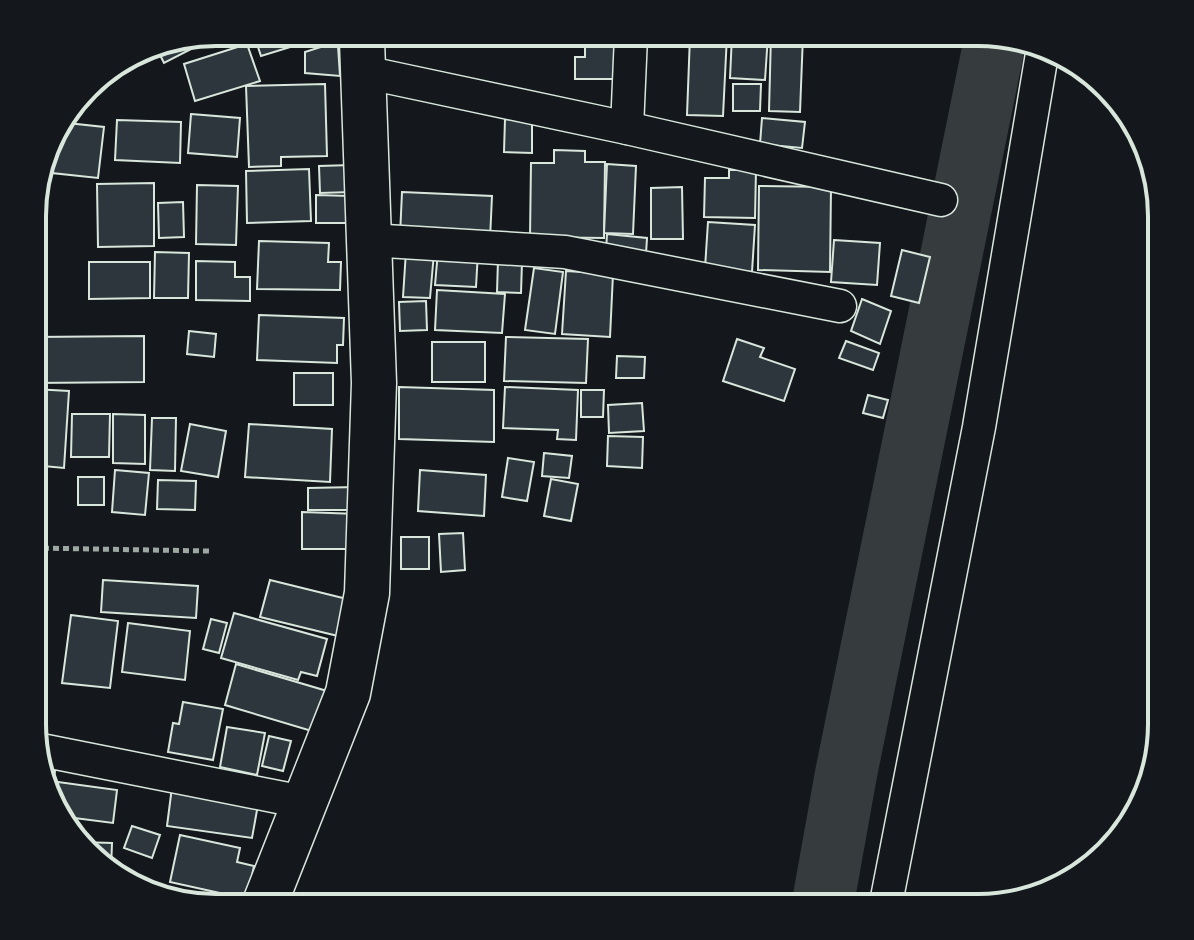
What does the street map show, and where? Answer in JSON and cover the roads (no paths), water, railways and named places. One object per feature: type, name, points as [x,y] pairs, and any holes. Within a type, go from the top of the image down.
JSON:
[{"type":"street","points":[[627,128],[631,46]]},
{"type":"street","points":[[268,894],[348,693],[367,593],[374,383],[363,56],[627,128],[941,200]]},
{"type":"street","points":[[888,894],[979,427],[1041,58]]},
{"type":"street","points":[[369,240],[565,252],[840,306]]},
{"type":"street","points":[[48,751],[303,802]]},
{"type":"waterway","points":[[825,894],[846,774],[994,47]]}]
